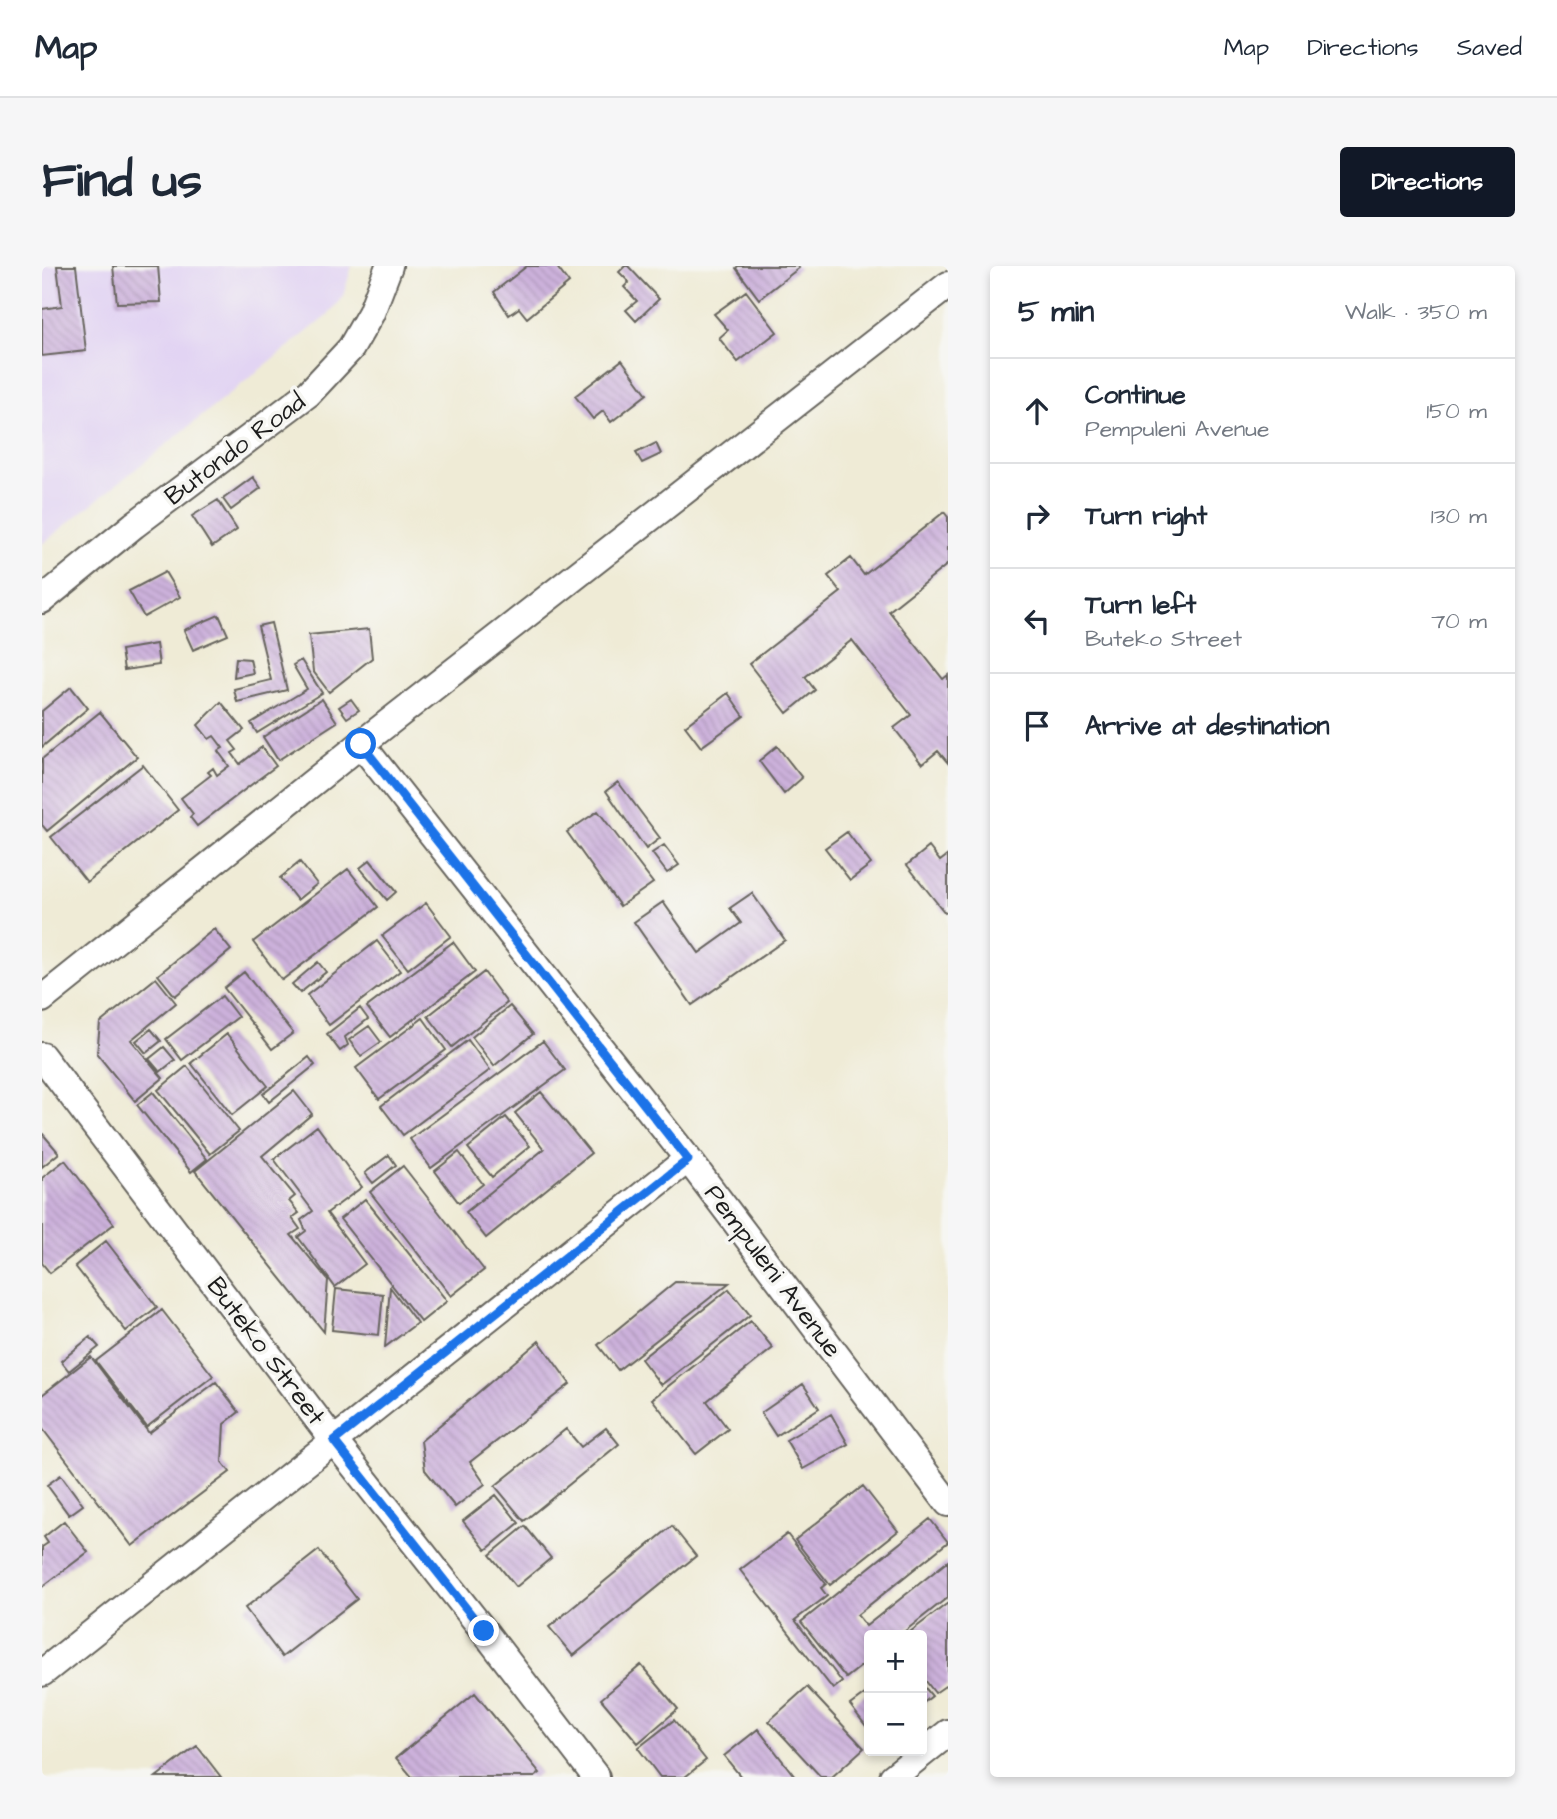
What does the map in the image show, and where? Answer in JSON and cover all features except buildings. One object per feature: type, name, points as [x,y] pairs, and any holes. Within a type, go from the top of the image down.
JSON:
[{"type":"street","name":"Butondo Road","points":[[42,600],[134,525],[309,393],[351,348],[371,313],[389,266]]},
{"type":"street","points":[[42,999],[361,744],[948,285]]},
{"type":"street","name":"Pempuleni Avenue","points":[[361,744],[688,1160],[948,1503]]},
{"type":"street","name":"Buteko Street","points":[[42,1056],[334,1441],[596,1777]]},
{"type":"street","points":[[42,1673],[688,1160]]},
{"type":"street","points":[[893,1777],[948,1733]]},
{"type":"shaded area","points":[[42,266],[352,266],[343,296],[328,315],[42,544]]},
{"type":"route","points":[[361,744],[688,1160],[334,1441],[484,1631]]}]
